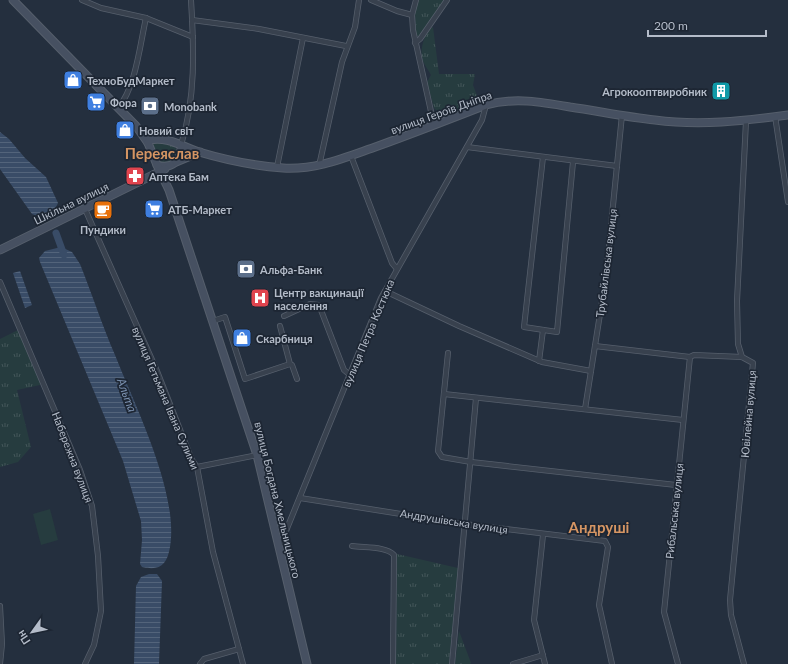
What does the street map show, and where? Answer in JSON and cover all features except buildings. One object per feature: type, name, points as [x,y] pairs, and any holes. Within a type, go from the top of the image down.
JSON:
[{"type":"main road","points":[[13,0],[142,133],[148,143],[150,140],[155,139]]},
{"type":"main road","name":"вулиця Героїв Дніпра","points":[[155,139],[181,145],[200,152],[277,167],[297,168],[319,166],[351,156],[486,105],[509,101],[532,101],[622,115],[697,124],[746,121],[788,115]]},
{"type":"main road","points":[[142,133],[155,139]]},
{"type":"main road","name":"вулиця Богдана Хмельницького","points":[[148,143],[166,182],[257,455],[307,664]]},
{"type":"main road","points":[[181,145],[180,157],[174,164],[168,172],[166,182],[160,177],[152,176],[157,165],[164,167],[174,164],[200,152]]},
{"type":"main road","name":"Шкільна вулиця","points":[[0,250],[161,172],[174,164]]},
{"type":"street","points":[[82,0],[101,8],[146,18],[193,37]]},
{"type":"street","points":[[181,145],[193,84],[191,0]]},
{"type":"street","points":[[319,166],[323,138],[346,46],[355,27],[359,0]]},
{"type":"street","points":[[370,0],[397,11],[412,15]]},
{"type":"street","points":[[416,0],[412,15],[415,43],[434,125]]},
{"type":"street","points":[[415,43],[420,39],[447,0]]},
{"type":"street","points":[[118,108],[129,87],[146,18]]},
{"type":"street","points":[[192,20],[259,29],[346,46]]},
{"type":"street","points":[[277,167],[303,38]]},
{"type":"street","name":"вулиця Петра Костюка","points":[[279,548],[384,291],[482,120],[486,105]]},
{"type":"street","name":"Трубайлівська вулиця","points":[[585,409],[606,276],[622,115]]},
{"type":"street","points":[[775,116],[788,202]]},
{"type":"street","name":"Ювілейна вулиця","points":[[744,664],[730,615],[753,363],[742,357],[738,344],[737,301],[746,121]]},
{"type":"street","points":[[467,147],[573,162],[617,166]]},
{"type":"street","points":[[351,156],[392,263],[397,268]]},
{"type":"street","points":[[543,158],[524,327],[557,332],[573,162]]},
{"type":"street","name":"вулиця Гетьмана Івана Сулими","points":[[85,209],[157,371],[192,460],[197,467],[212,552],[244,664]]},
{"type":"street","name":"Набережна вулиця","points":[[0,282],[80,470],[92,506],[98,556],[101,611],[97,636],[87,664]]},
{"type":"street","points":[[384,291],[539,361],[591,371]]},
{"type":"street","points":[[284,316],[313,304],[319,304],[344,370],[350,375]]},
{"type":"street","points":[[213,321],[225,317],[245,378],[290,364]]},
{"type":"street","points":[[280,326],[290,364],[292,365],[297,379]]},
{"type":"street","points":[[539,361],[543,330]]},
{"type":"street","points":[[595,346],[690,357],[694,355],[742,357]]},
{"type":"street","points":[[448,353],[438,451],[441,456],[471,462],[676,485]]},
{"type":"street","name":"Рибальська вулиця","points":[[678,664],[664,612],[690,357]]},
{"type":"street","points":[[444,394],[683,420]]},
{"type":"street","points":[[452,664],[476,398]]},
{"type":"street","points":[[197,467],[257,455]]},
{"type":"street","name":"Андрушівська вулиця","points":[[300,498],[464,524],[603,540],[608,543],[599,605],[612,664]]},
{"type":"street","points":[[543,534],[534,620],[545,664]]},
{"type":"street","points":[[352,546],[382,550],[391,552],[394,555],[394,664]]},
{"type":"street","points":[[0,606],[2,636],[0,664]]},
{"type":"street","points":[[200,664],[204,659],[239,649]]},
{"type":"street","points":[[513,664],[543,655]]},
{"type":"green space","points":[[418,0],[444,0],[419,37],[416,35],[415,13]]},
{"type":"green space","points":[[433,27],[439,74],[475,74],[473,85],[480,104],[442,116],[434,108],[427,82],[431,75],[422,57],[423,42],[427,33]]},
{"type":"green space","points":[[157,142],[173,146],[177,150],[176,156],[170,163],[161,163],[152,147],[154,143]]},
{"type":"green space","points":[[18,330],[40,385],[17,390],[31,447],[18,462],[0,467],[0,339]]},
{"type":"green space","points":[[50,509],[58,540],[41,545],[33,514]]},
{"type":"green space","points":[[397,554],[458,568],[449,664],[396,664]]},
{"type":"green space","points":[[459,631],[471,663],[470,664],[455,664]]},
{"type":"water","points":[[0,132],[9,139],[25,158],[46,177],[58,203],[48,214],[40,217],[32,214],[0,169]]},
{"type":"water","points":[[61,247],[72,252],[80,264],[144,424],[162,476],[168,501],[171,525],[169,553],[165,562],[158,567],[142,567],[140,564],[142,540],[141,521],[123,461],[40,262],[39,258],[45,251]]},
{"type":"water","points":[[20,271],[32,305],[25,308],[13,273]]},
{"type":"water","points":[[149,574],[157,574],[162,581],[159,664],[134,664],[136,586],[141,577]]},
{"type":"waterway","name":"Альта","points":[[56,233],[64,255]]},
{"type":"place","name":"ТехноБудМаркет","points":[[73,80]]},
{"type":"place","name":"Агрокооптвиробник","points":[[721,91]]},
{"type":"place","name":"Фора","points":[[96,102]]},
{"type":"place","name":"Monobank","points":[[150,106]]},
{"type":"place","name":"Новий світ","points":[[125,130]]},
{"type":"place","name":"Аптека Бам","points":[[135,176]]},
{"type":"place","name":"АТБ-Маркет","points":[[154,209]]},
{"type":"place","name":"Пундики","points":[[103,210]]},
{"type":"place","name":"Альфа-Банк","points":[[246,269]]},
{"type":"place","name":"Центр вакцинації населення","points":[[260,298]]},
{"type":"place","name":"Скарбниця","points":[[242,338]]},
{"type":"district","name":"Переяслав","points":[[162,153]]},
{"type":"district","name":"Андруші","points":[[599,527]]}]
